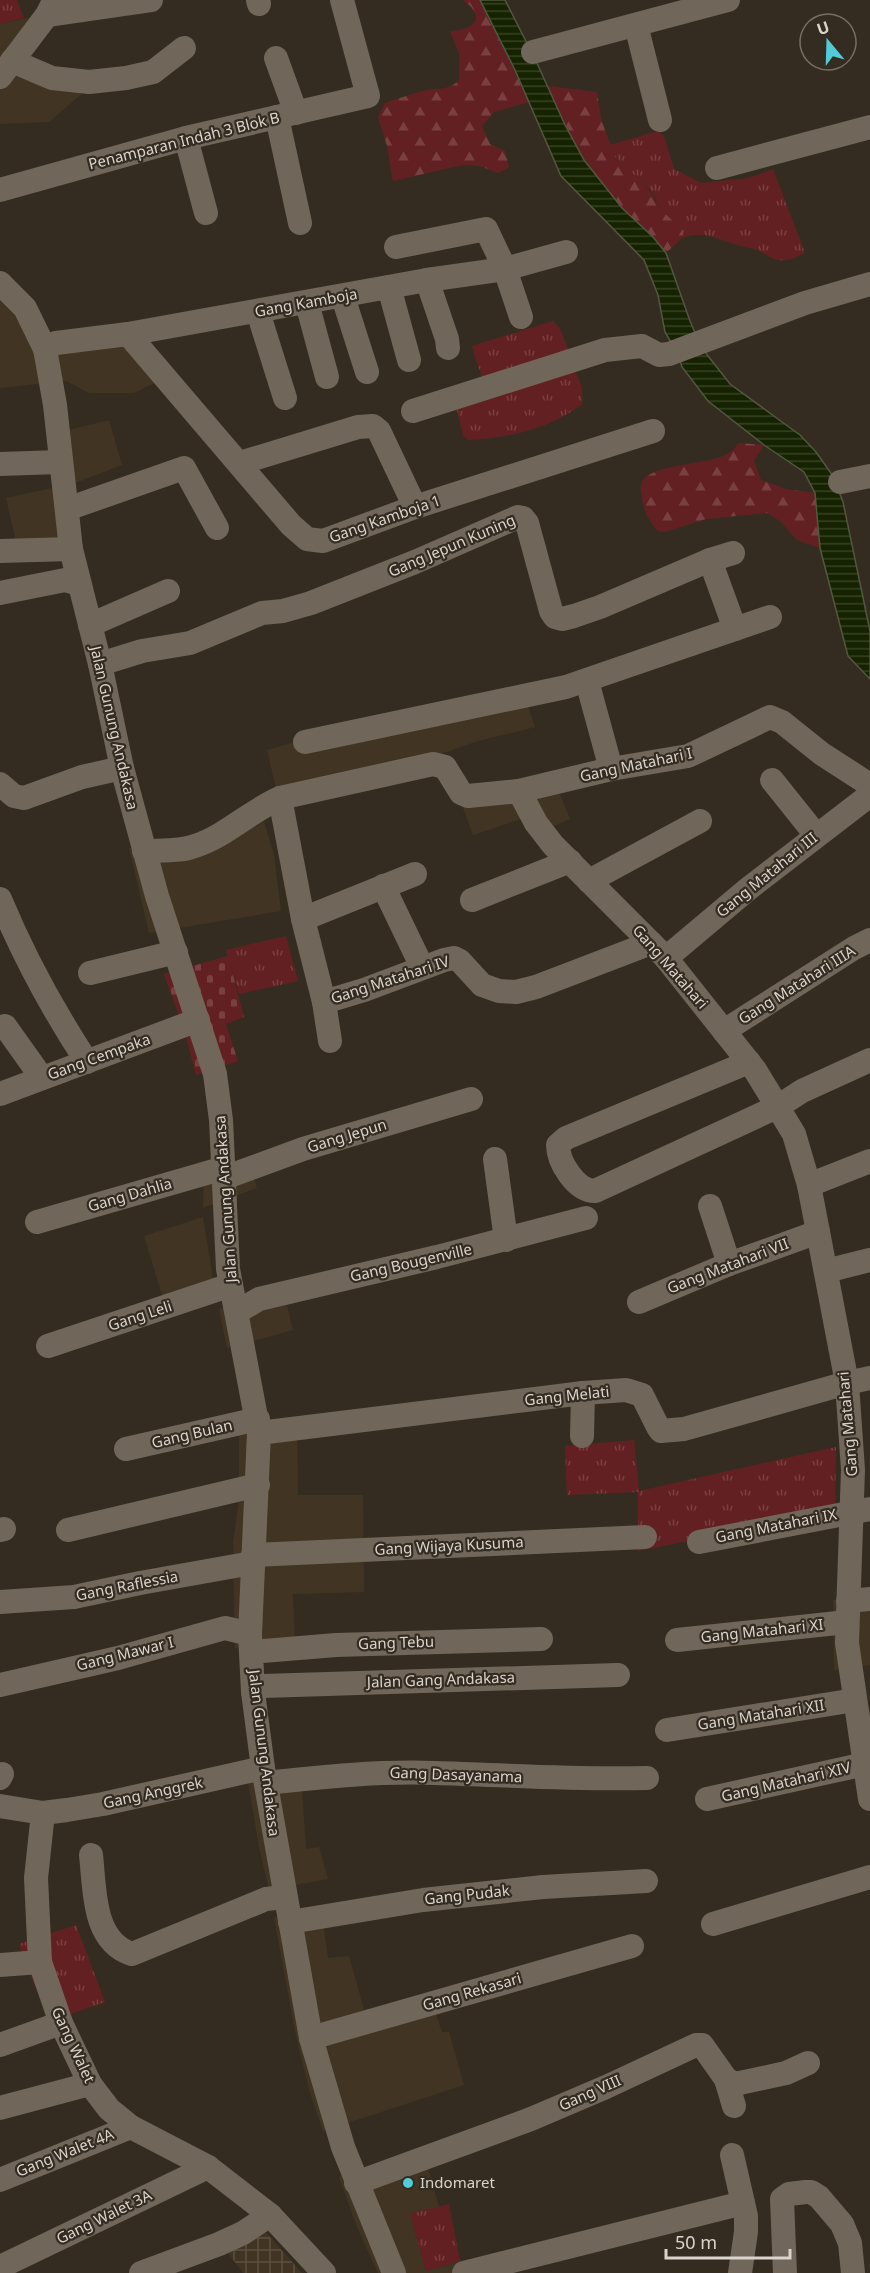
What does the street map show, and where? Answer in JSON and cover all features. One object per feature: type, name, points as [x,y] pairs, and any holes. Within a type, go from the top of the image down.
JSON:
[{"type":"street","points":[[151,0],[50,7],[6,69],[88,82],[126,78],[153,72],[184,48]]},
{"type":"street","name":"Penamparan Indah 3 Blok B","points":[[0,190],[186,138],[368,96],[342,0]]},
{"type":"street","points":[[533,52],[728,0]]},
{"type":"street","points":[[636,25],[660,120]]},
{"type":"street","points":[[276,58],[287,115],[300,223]]},
{"type":"street","points":[[717,168],[870,127]]},
{"type":"street","points":[[186,138],[206,213]]},
{"type":"street","points":[[396,246],[486,229],[505,269],[522,318]]},
{"type":"street","name":"Gang Kamboja","points":[[45,350],[56,343],[128,334],[343,297],[427,280],[505,269],[566,252]]},
{"type":"street","points":[[427,280],[448,348]]},
{"type":"street","name":"Jalan Gunung Andakasa","points":[[0,283],[25,308],[45,350],[55,405],[71,549],[100,664],[122,768],[144,851],[215,1074],[221,1120],[228,1269],[258,1426],[258,1485],[251,1643],[258,1689],[264,1776],[311,2038],[343,2147],[394,2273]]},
{"type":"street","points":[[413,411],[605,350],[642,346],[659,355],[669,354],[820,298],[870,284]]},
{"type":"street","points":[[389,287],[409,360]]},
{"type":"street","points":[[343,297],[367,372]]},
{"type":"street","points":[[307,303],[327,377]]},
{"type":"street","points":[[258,312],[285,398]]},
{"type":"street","name":"Gang Kamboja 1","points":[[128,334],[291,525],[307,539],[314,541],[336,537],[416,507],[653,431]]},
{"type":"street","points":[[240,463],[358,427],[373,426],[379,431],[416,507]]},
{"type":"street","points":[[0,464],[60,462]]},
{"type":"street","points":[[67,508],[184,468],[217,528]]},
{"type":"street","points":[[840,482],[870,476]]},
{"type":"street","name":"Gang Jepun Kuning","points":[[100,664],[142,651],[190,643],[262,613],[283,611],[311,603],[415,562],[518,516],[527,523],[551,611],[555,617],[562,619],[600,607],[710,560],[733,553]]},
{"type":"street","points":[[0,551],[71,549]]},
{"type":"street","points":[[710,560],[735,629]]},
{"type":"street","points":[[0,593],[65,580],[79,584]]},
{"type":"street","points":[[90,625],[168,591]]},
{"type":"street","points":[[305,742],[587,681],[770,617]]},
{"type":"street","points":[[587,681],[611,769]]},
{"type":"street","name":"Gang Matahari I","points":[[519,791],[611,769],[688,756],[770,717],[870,785]]},
{"type":"street","points":[[144,851],[192,848],[279,798],[433,764],[445,766],[461,794],[468,796],[519,791]]},
{"type":"street","points":[[0,784],[14,796],[24,798],[82,777],[122,768]]},
{"type":"street","points":[[772,780],[816,835]]},
{"type":"street","name":"Gang Matahari","points":[[519,791],[536,823],[570,861],[658,950],[749,1062],[779,1106],[794,1134],[808,1185],[832,1312],[858,1380],[861,1510],[860,1562],[855,1607],[861,1672],[855,1700],[866,1752],[870,1799]]},
{"type":"street","name":"Gang Matahari III","points":[[658,950],[689,936],[870,795]]},
{"type":"street","points":[[279,798],[303,920],[324,1002],[330,1041]]},
{"type":"street","points":[[589,880],[700,821]]},
{"type":"street","points":[[472,900],[570,861]]},
{"type":"street","points":[[303,920],[415,874]]},
{"type":"street","points":[[383,886],[422,968]]},
{"type":"street","points":[[0,898],[9,947],[87,1062]]},
{"type":"street","name":"Gang Matahari IIIA","points":[[724,1031],[870,940]]},
{"type":"street","name":"Gang Matahari IV","points":[[324,1002],[454,958],[460,961],[482,985],[500,992],[516,992],[658,950]]},
{"type":"street","points":[[90,973],[176,952]]},
{"type":"street","name":"Gang Cempaka","points":[[0,1094],[198,1020]]},
{"type":"street","points":[[5,1026],[42,1078]]},
{"type":"street","points":[[749,1062],[561,1141],[558,1145],[559,1156],[581,1187],[588,1191],[595,1191],[779,1106],[802,1091],[870,1060]]},
{"type":"street","name":"Gang Jepun","points":[[224,1173],[471,1099]]},
{"type":"street","points":[[495,1159],[506,1240]]},
{"type":"street","points":[[808,1185],[870,1161]]},
{"type":"street","name":"Gang Dahlia","points":[[37,1222],[224,1173]]},
{"type":"street","points":[[710,1206],[729,1264]]},
{"type":"street","name":"Gang Bougenville","points":[[237,1312],[259,1299],[506,1240],[586,1218]]},
{"type":"street","name":"Gang Matahari VII","points":[[639,1302],[729,1264],[818,1232]]},
{"type":"street","points":[[826,1271],[870,1260]]},
{"type":"street","name":"Gang Leli","points":[[48,1346],[231,1285]]},
{"type":"street","name":"Gang Melati","points":[[258,1426],[626,1390],[637,1392],[645,1398],[661,1431],[665,1432],[684,1429],[858,1380]]},
{"type":"street","points":[[582,1436],[583,1393]]},
{"type":"street","name":"Gang Bulan","points":[[126,1449],[258,1426]]},
{"type":"street","points":[[68,1530],[258,1485]]},
{"type":"street","name":"Gang Matahari IX","points":[[699,1542],[861,1510]]},
{"type":"street","name":"Gang Wijaya Kusuma","points":[[253,1559],[645,1537]]},
{"type":"street","name":"Gang Raflessia","points":[[0,1602],[75,1597],[253,1559]]},
{"type":"street","name":"Gang Matahari XI","points":[[677,1640],[855,1607]]},
{"type":"street","name":"Gang Mawar I","points":[[0,1685],[118,1658],[225,1628],[251,1643]]},
{"type":"street","name":"Gang Tebu","points":[[251,1643],[336,1645],[540,1639]]},
{"type":"street","name":"Jalan Gang Andakasa","points":[[258,1689],[618,1675]]},
{"type":"street","name":"Gang Matahari XII","points":[[667,1730],[855,1700]]},
{"type":"street","name":"Gang Matahari XIV","points":[[707,1800],[866,1752]]},
{"type":"street","name":"Gang Dasayanama","points":[[264,1776],[434,1773],[553,1779],[647,1778]]},
{"type":"street","name":"Gang Anggrek","points":[[0,1806],[43,1813],[264,1776]]},
{"type":"street","name":"Gang Walet","points":[[43,1813],[36,1878],[40,1962],[61,2023],[90,2084],[109,2109],[131,2127],[208,2167],[270,2215],[323,2273]]},
{"type":"street","points":[[92,1855],[98,1919],[121,1951],[132,1954],[266,1899],[284,1897]]},
{"type":"street","points":[[713,1923],[870,1877]]},
{"type":"street","name":"Gang Pudak","points":[[290,1922],[423,1900],[543,1887],[646,1881]]},
{"type":"street","name":"Gang Rekasari","points":[[311,2038],[633,1946]]},
{"type":"street","points":[[0,1965],[40,1962]]},
{"type":"street","points":[[0,2045],[61,2023]]},
{"type":"street","name":"Gang VIII","points":[[356,2183],[531,2120],[696,2045],[702,2045],[726,2079]]},
{"type":"street","points":[[726,2079],[735,2084],[786,2073],[808,2064]]},
{"type":"street","points":[[726,2079],[734,2106]]},
{"type":"street","points":[[0,2109],[90,2084]]},
{"type":"street","name":"Gang Walet 4A","points":[[0,2180],[131,2127]]},
{"type":"street","points":[[732,2155],[743,2203],[746,2232],[740,2273]]},
{"type":"street","name":"Gang Walet 3A","points":[[0,2267],[208,2167]]},
{"type":"street","points":[[785,2273],[783,2197],[811,2192],[819,2197],[842,2224],[850,2244],[853,2273]]},
{"type":"street","points":[[464,2273],[743,2203]]},
{"type":"street","points":[[141,2273],[219,2244],[243,2233],[270,2215]]},
{"type":"shaded area","points":[[480,0],[505,0],[584,160],[622,208],[653,237],[666,253],[701,347],[730,384],[800,435],[816,452],[833,476],[843,502],[870,631],[870,679],[848,656],[820,548],[815,493],[804,472],[764,445],[708,401],[682,367],[678,354],[665,332],[658,295],[644,260],[561,176],[515,70]]},
{"type":"shaded area","points":[[51,13],[28,53],[60,77],[91,86],[49,122],[0,124],[0,24]]},
{"type":"shaded area","points":[[9,274],[28,298],[52,347],[140,336],[171,375],[134,393],[89,393],[66,381],[0,388],[0,277]]},
{"type":"shaded area","points":[[109,420],[122,465],[75,483],[69,430]]},
{"type":"shaded area","points":[[75,483],[81,537],[17,546],[6,498]]},
{"type":"shaded area","points":[[521,684],[535,727],[278,797],[267,750],[377,719]]},
{"type":"shaded area","points":[[552,775],[570,819],[531,835],[521,819],[473,835],[459,797]]},
{"type":"shaded area","points":[[258,802],[274,855],[281,911],[149,933],[129,848],[171,849]]},
{"type":"shaded area","points":[[248,1158],[257,1188],[203,1208],[204,1170]]},
{"type":"shaded area","points":[[203,1217],[213,1279],[163,1298],[144,1236]]},
{"type":"shaded area","points":[[283,1289],[293,1330],[227,1348],[219,1309]]},
{"type":"shaded area","points":[[297,1422],[298,1495],[363,1495],[364,1592],[293,1594],[295,1645],[235,1648],[233,1543],[239,1500],[239,1429]]},
{"type":"shaded area","points":[[870,1596],[870,1665],[834,1670],[833,1600]]},
{"type":"shaded area","points":[[301,1775],[306,1849],[319,1847],[328,1879],[269,1890],[247,1776]]},
{"type":"shaded area","points":[[321,1909],[328,1958],[349,1956],[365,2013],[429,1994],[442,2032],[449,2032],[464,2085],[323,2131],[309,2090],[295,2031],[274,1917]]},
{"type":"shaded area","points":[[423,2150],[439,2207],[410,2214],[426,2271],[460,2261],[463,2273],[378,2273],[357,2227],[339,2177]]},
{"type":"shaded area","points":[[251,2216],[302,2273],[243,2273],[217,2238]]},
{"type":"green space","points":[[0,0],[17,0],[24,18],[0,24]]},
{"type":"green space","points":[[463,0],[480,0],[529,102],[494,112],[482,126],[490,144],[505,151],[509,167],[498,173],[480,166],[462,165],[393,181],[387,146],[378,117],[385,103],[423,91],[447,88],[459,80],[459,53],[450,31],[466,28],[475,22],[476,17],[475,12]]},
{"type":"green space","points":[[548,86],[597,92],[601,119],[615,157],[645,185],[661,210],[684,231],[682,238],[666,253],[621,207],[588,165]]},
{"type":"green space","points":[[658,131],[664,136],[674,169],[701,183],[749,178],[773,169],[805,253],[779,260],[758,250],[710,236],[698,235],[682,238],[684,231],[661,210],[650,190],[614,156],[610,145]]},
{"type":"green space","points":[[553,321],[560,328],[568,349],[484,379],[472,346]]},
{"type":"green space","points":[[571,368],[579,379],[582,404],[570,413],[528,431],[468,440],[463,435],[457,410]]},
{"type":"green space","points":[[739,443],[764,445],[754,461],[761,480],[786,489],[815,493],[820,548],[797,540],[780,521],[767,513],[706,519],[665,532],[655,528],[647,516],[643,502],[641,483],[644,479],[661,470],[721,457]]},
{"type":"green space","points":[[286,936],[298,981],[239,994],[226,950]]},
{"type":"green space","points":[[228,956],[244,1017],[226,1024],[238,1061],[196,1075],[184,1029],[164,974]]},
{"type":"green space","points":[[634,1440],[639,1491],[836,1447],[835,1511],[638,1551],[638,1492],[567,1495],[565,1446]]},
{"type":"green space","points":[[76,1925],[105,2002],[51,2021],[19,1944]]},
{"type":"green space","points":[[449,2204],[460,2261],[426,2271],[410,2214]]},
{"type":"place","name":"Indomaret","points":[[408,2183]]}]
